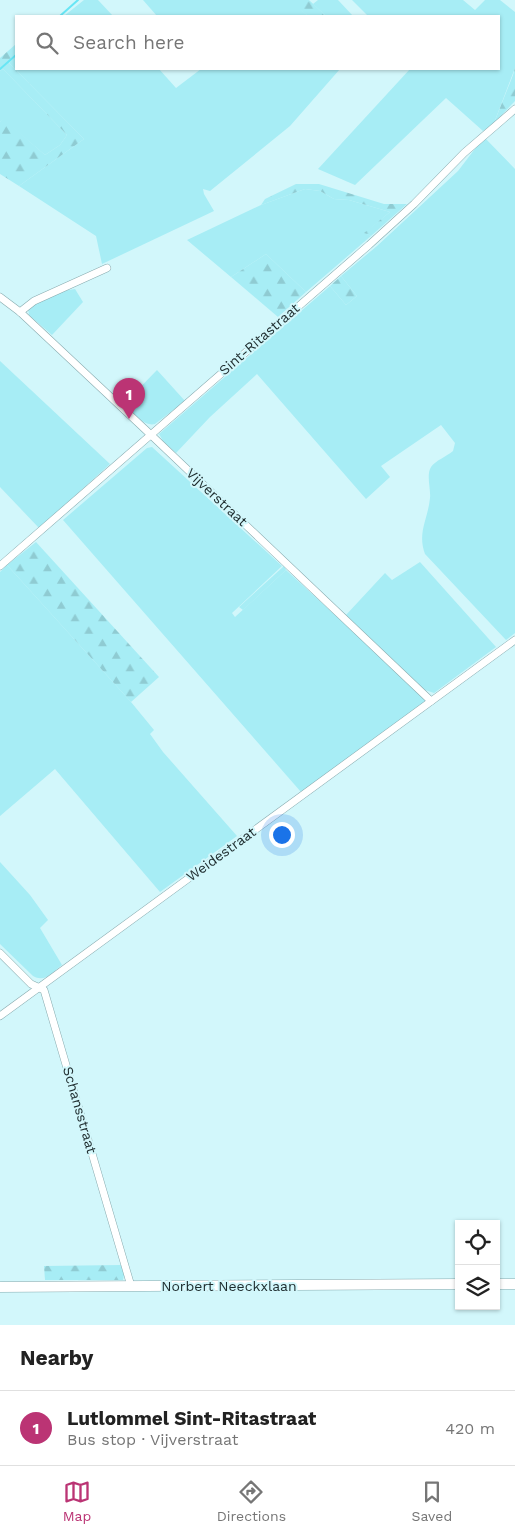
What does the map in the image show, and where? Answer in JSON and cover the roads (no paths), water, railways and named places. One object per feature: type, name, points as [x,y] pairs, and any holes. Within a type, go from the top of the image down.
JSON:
[{"type":"main road","name":"Norbert Neeckxlaan","points":[[0,1287],[455,1284]]},
{"type":"main road","points":[[500,1284],[515,1284]]},
{"type":"street","name":"Sint-Ritastraat","points":[[0,566],[370,245],[464,153],[515,109]]},
{"type":"street","points":[[20,312],[34,301],[107,268]]},
{"type":"street","name":"Vijverstraat","points":[[0,298],[20,312],[431,701]]},
{"type":"street","name":"Weidestraat","points":[[0,1016],[515,640]]},
{"type":"street","name":"Schansstraat","points":[[0,953],[31,984],[44,990],[131,1286]]},
{"type":"waterway","points":[[61,15],[78,0]]},
{"type":"waterway","points":[[0,69],[15,56]]},
{"type":"place","name":"Lutlommel Sint-Ritastraat","points":[[129,419]]}]
